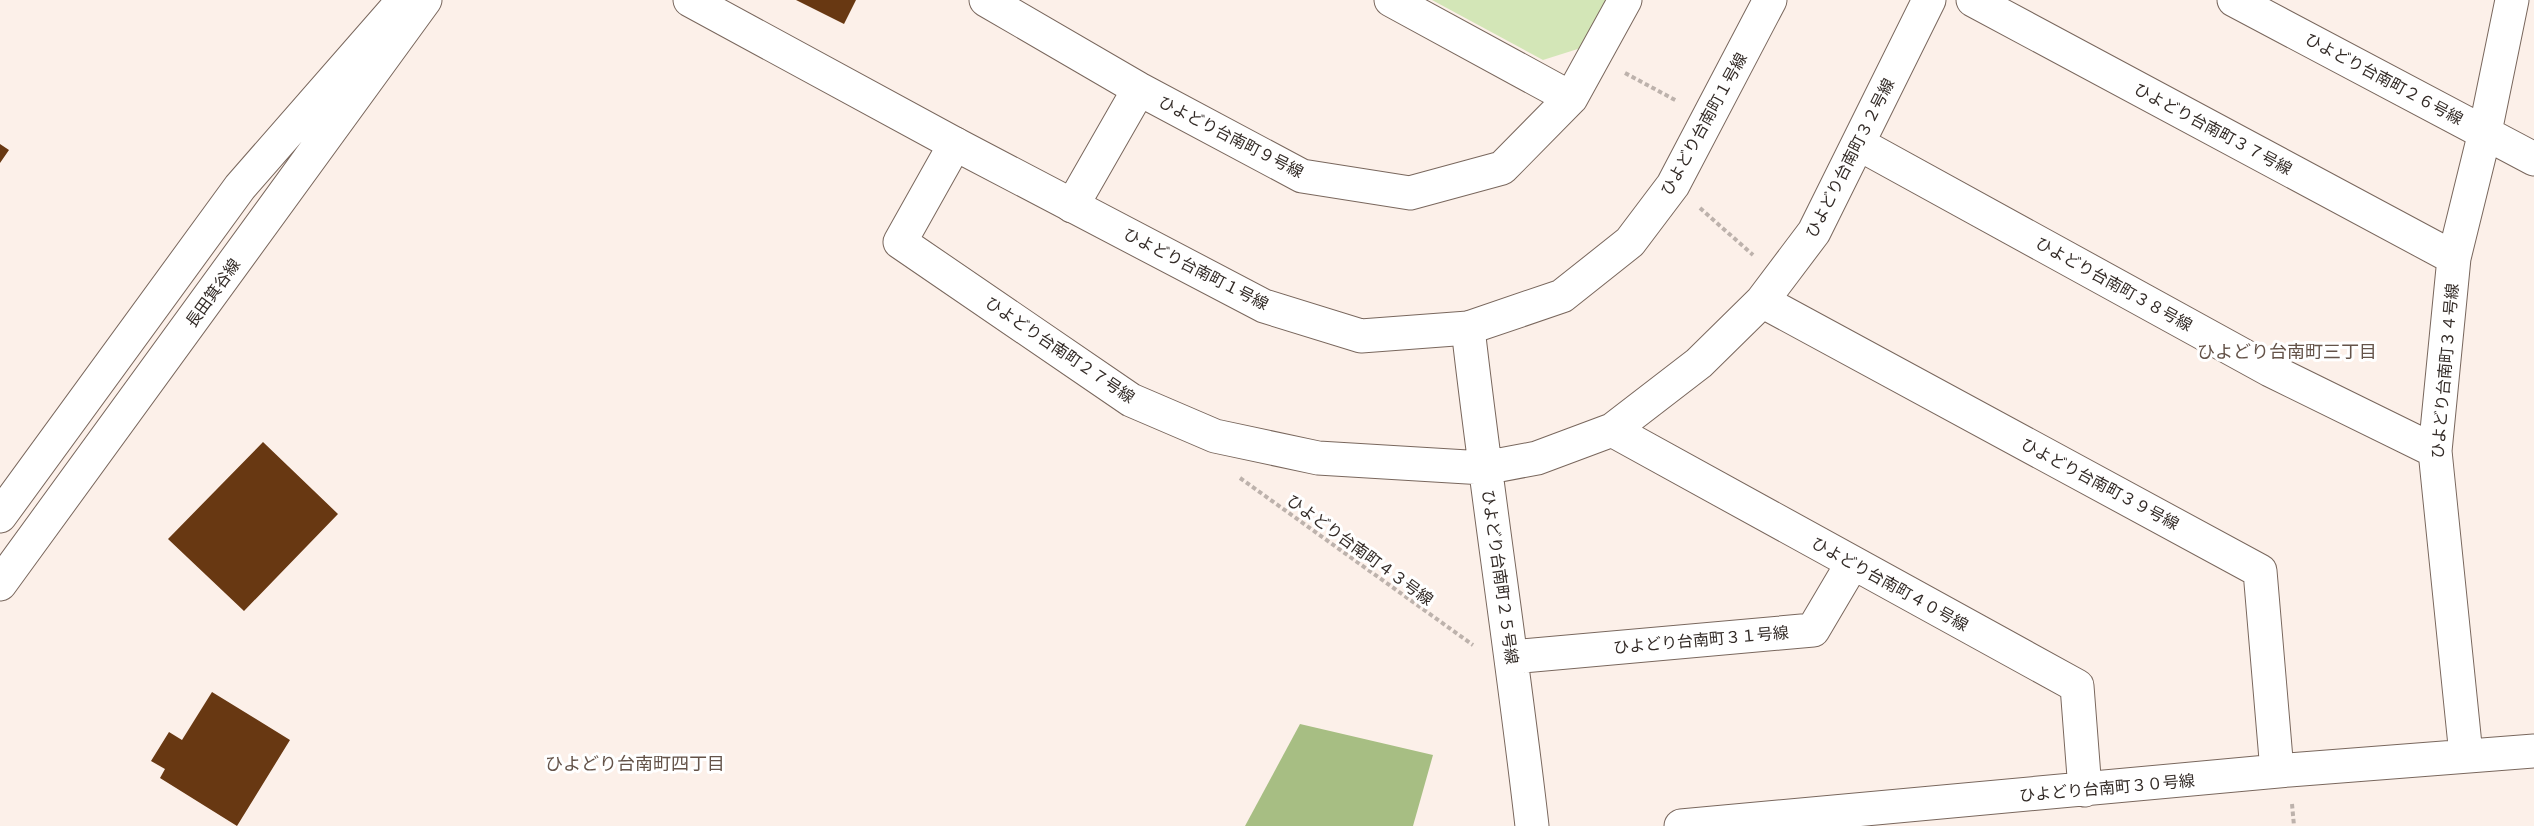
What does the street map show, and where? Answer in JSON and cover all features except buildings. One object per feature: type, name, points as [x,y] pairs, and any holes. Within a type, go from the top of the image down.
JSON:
[{"type":"street","points":[[0,516],[240,187],[404,0]]},
{"type":"street","name":"長田箕谷線","points":[[0,585],[425,0]]},
{"type":"street","name":"ひよどり台南町１号線","points":[[690,0],[955,144],[1264,306],[1361,336],[1468,328],[1562,296],[1630,242],[1673,185],[1770,0]]},
{"type":"street","name":"ひよどり台南町９号線","points":[[986,0],[1019,8],[1139,89],[1302,176],[1410,193],[1502,168],[1571,98],[1596,57],[1625,0]]},
{"type":"street","points":[[1391,0],[1571,98]]},
{"type":"street","name":"ひよどり台南町３２号線","points":[[1484,468],[1537,458],[1612,430],[1698,363],[1772,290],[1814,232],[1929,0]]},
{"type":"street","name":"ひよどり台南町３７号線","points":[[1973,0],[2454,258]]},
{"type":"street","name":"ひよどり台南町２６号線","points":[[2234,0],[2534,159]]},
{"type":"street","name":"ひよどり台南町３４号線","points":[[2466,755],[2435,451],[2454,258],[2485,132],[2508,2]]},
{"type":"street","points":[[1072,206],[1139,89]]},
{"type":"street","name":"ひよどり台南町２７号線","points":[[955,144],[900,242],[1131,400],[1215,436],[1318,458],[1484,468]]},
{"type":"street","name":"ひよどり台南町３８号線","points":[[1859,144],[2270,370],[2435,451]]},
{"type":"street","name":"ひよどり台南町３９号線","points":[[1772,290],[2260,571],[2277,771]]},
{"type":"street","name":"ひよどり台南町２５号線","points":[[1468,328],[1484,468],[1513,666],[1532,826]]},
{"type":"street","name":"ひよどり台南町４０号線","points":[[1612,430],[2077,686],[2085,790]]},
{"type":"street","name":"ひよどり台南町３１号線","points":[[1513,666],[1813,630],[1852,564]]},
{"type":"street","name":"ひよどり台南町３０号線","points":[[1681,826],[2277,771],[2534,751]]},
{"type":"path","points":[[1596,57],[1708,118]]},
{"type":"path","points":[[1673,185],[1772,290]]},
{"type":"path","name":"ひよどり台南町４３号線","points":[[1238,477],[1513,666]]},
{"type":"green space","points":[[1432,0],[1607,0],[1584,47],[1543,60]]},
{"type":"green space","points":[[1300,724],[1433,755],[1413,826],[1245,826]]},
{"type":"district","name":"ひよどり台南町三丁目","points":[[2287,352]]},
{"type":"district","name":"ひよどり台南町四丁目","points":[[635,764]]}]
